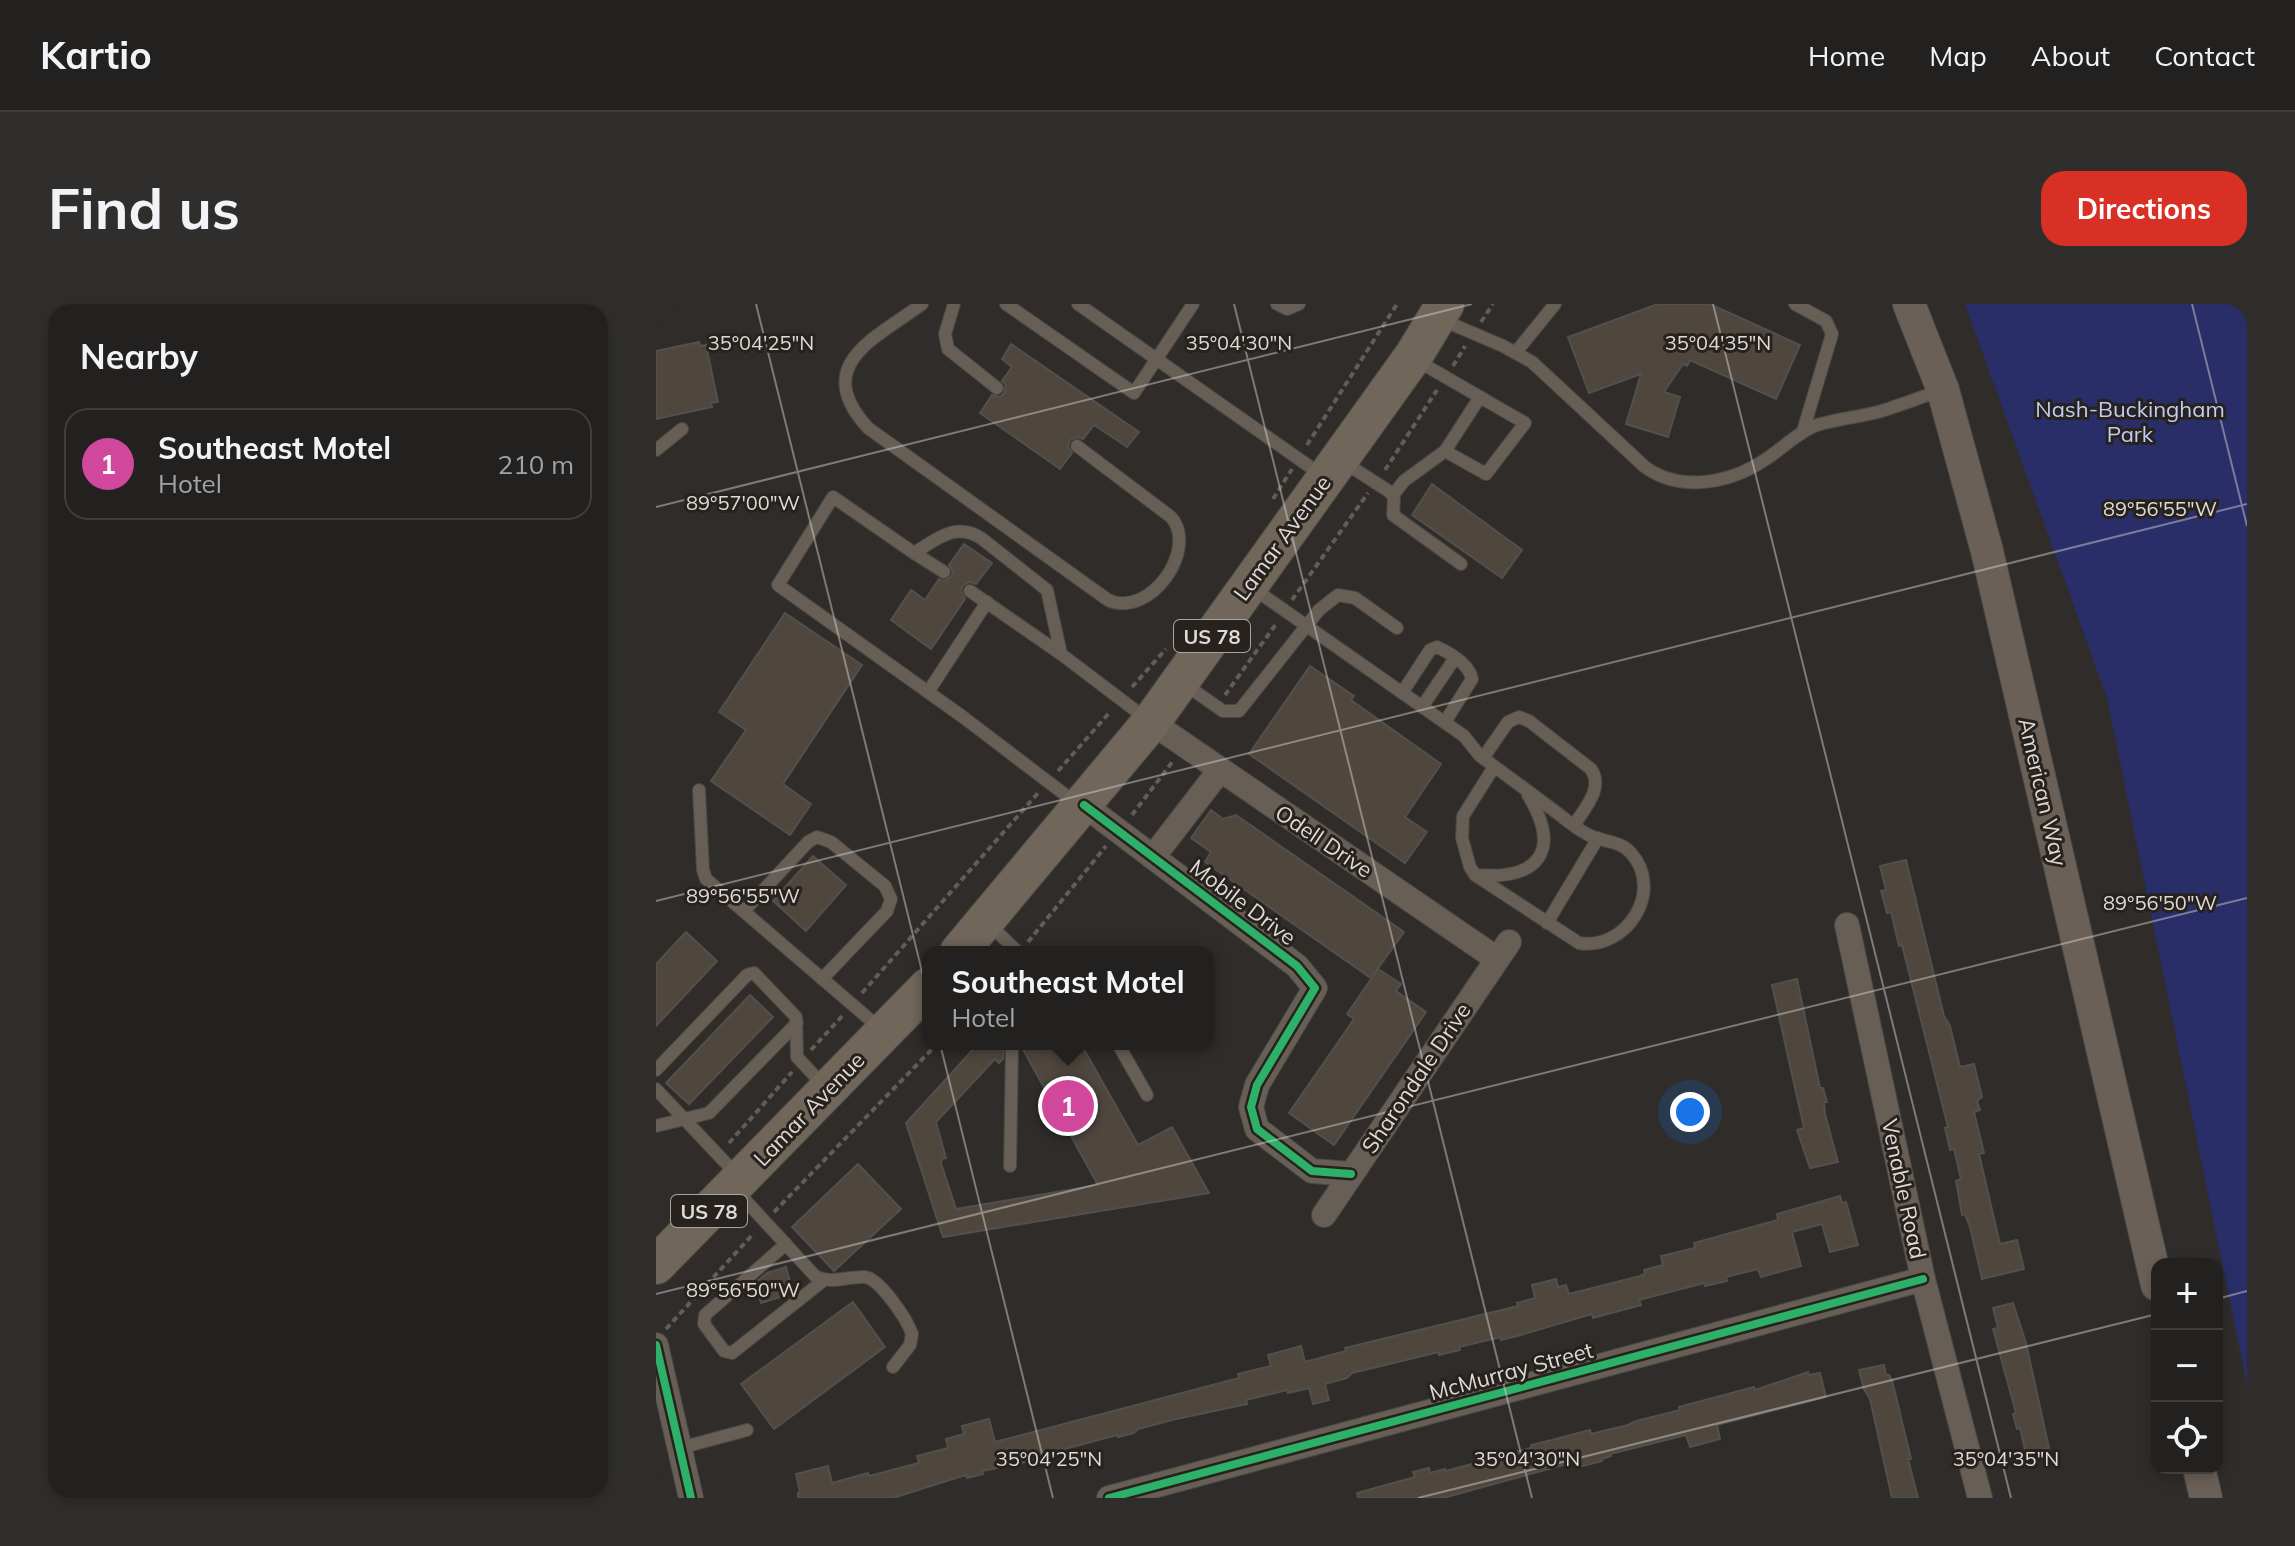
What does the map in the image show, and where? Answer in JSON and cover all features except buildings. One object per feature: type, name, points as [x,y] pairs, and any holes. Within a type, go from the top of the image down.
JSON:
[{"type":"highway","name":"Lamar Avenue","points":[[964,946],[1151,722],[1412,358],[1441,311]]},
{"type":"highway","name":"Lamar Avenue","points":[[656,1265],[922,993]]},
{"type":"main road","name":"American Way","points":[[1909,304],[1943,390],[1987,551],[2151,1259]]},
{"type":"main road","points":[[2200,1474],[2206,1498]]},
{"type":"street","name":"Odell Drive","points":[[1151,722],[1220,770],[1503,951]]},
{"type":"street","points":[[1153,857],[1220,770]]},
{"type":"street","name":"Mobile Drive","points":[[1083,806],[1297,966],[1315,988],[1257,1085],[1251,1107],[1257,1129],[1312,1171],[1351,1174]]},
{"type":"street","name":"Venable Road","points":[[1847,925],[1923,1279],[1980,1498]]},
{"type":"street","name":"Sharondale Drive","points":[[1324,1215],[1503,951]]},
{"type":"street","name":"McMurray Street","points":[[1109,1498],[1923,1279]]},
{"type":"street","points":[[661,1337],[691,1498]]},
{"type":"lane","points":[[922,304],[861,348],[846,367],[847,394],[858,417],[868,428],[1108,600],[1124,604],[1140,600],[1156,589],[1180,551],[1177,526],[1171,517],[1077,446]]},
{"type":"lane","points":[[954,304],[945,334],[948,349],[997,388]]},
{"type":"lane","points":[[1006,304],[1134,393],[1193,304]]},
{"type":"lane","points":[[1078,304],[1157,360],[1333,468],[1376,483],[1393,495]]},
{"type":"lane","points":[[1277,304],[1287,309],[1299,304]]},
{"type":"lane","points":[[1516,352],[1555,304]]},
{"type":"lane","points":[[1795,304],[1826,321],[1832,334],[1803,431]]},
{"type":"lane","points":[[1441,311],[1474,333],[1516,352],[1539,368],[1645,467],[1670,481],[1707,481],[1744,472],[1803,431],[1879,412],[1943,390]]},
{"type":"lane","points":[[1412,358],[1525,423],[1486,474],[1445,451]]},
{"type":"lane","points":[[1461,564],[1393,515],[1393,495],[1404,481],[1445,451],[1480,397]]},
{"type":"lane","points":[[656,450],[682,429]]},
{"type":"lane","points":[[944,572],[833,497],[778,585],[1083,806]]},
{"type":"lane","points":[[914,553],[958,530],[981,538],[1047,590],[1061,654]]},
{"type":"lane","points":[[1248,586],[1445,722],[1494,767],[1586,834],[1620,844],[1628,850],[1642,872],[1645,887],[1633,917],[1618,936],[1590,945],[1579,943],[1475,875],[1464,851],[1462,821],[1467,807],[1494,767]]},
{"type":"lane","points":[[970,591],[1151,722]]},
{"type":"lane","points":[[1180,681],[1228,713],[1244,707],[1332,597],[1347,595],[1355,598],[1397,628]]},
{"type":"lane","points":[[928,692],[987,602]]},
{"type":"lane","points":[[1402,693],[1430,650],[1439,648],[1455,658],[1470,670],[1472,679],[1445,722]]},
{"type":"lane","points":[[1422,707],[1455,658]]},
{"type":"lane","points":[[1483,758],[1508,722],[1519,717],[1529,721],[1595,774],[1597,786],[1574,825]]},
{"type":"lane","points":[[1475,875],[1513,874],[1530,868],[1541,857],[1543,828],[1539,814],[1524,789]]},
{"type":"lane","points":[[699,790],[703,870],[709,881],[884,1032]]},
{"type":"lane","points":[[744,911],[808,842],[817,837],[828,840],[885,886],[891,899],[887,911],[822,979]]},
{"type":"lane","points":[[1547,923],[1598,838]]},
{"type":"lane","points":[[986,920],[1013,946]]},
{"type":"lane","points":[[657,1064],[749,974],[754,973],[793,1012],[797,1023],[797,1057],[828,1089]]},
{"type":"lane","points":[[656,1126],[685,1120],[713,1109],[797,1023]]},
{"type":"lane","points":[[1010,1166],[1012,1050]]},
{"type":"lane","points":[[1121,1050],[1147,1095]]},
{"type":"lane","points":[[656,1089],[685,1120],[765,1221],[815,1276],[824,1280],[865,1277],[879,1284],[912,1334],[910,1345],[893,1367]]},
{"type":"lane","points":[[786,1244],[705,1315],[704,1324],[724,1351],[732,1353],[824,1280]]},
{"type":"lane","points":[[680,1448],[747,1430]]},
{"type":"path","points":[[1216,707],[1376,483],[1493,304]]},
{"type":"path","points":[[1024,946],[1185,746]]},
{"type":"path","points":[[661,1337],[765,1221],[931,1050]]},
{"type":"green space","name":"Nash-Buckingham Park","points":[[1965,304],[2247,304],[2247,1385],[2223,1258],[2107,698]]},
{"type":"cycle path","points":[[1084,805],[1297,966],[1315,988],[1257,1085],[1251,1107],[1257,1129],[1312,1171],[1351,1174]]},
{"type":"cycle path","points":[[1109,1498],[1923,1279]]},
{"type":"cycle path","points":[[656,1345],[691,1498]]},
{"type":"place","name":"Southeast Motel","points":[[1068,1106]]}]
